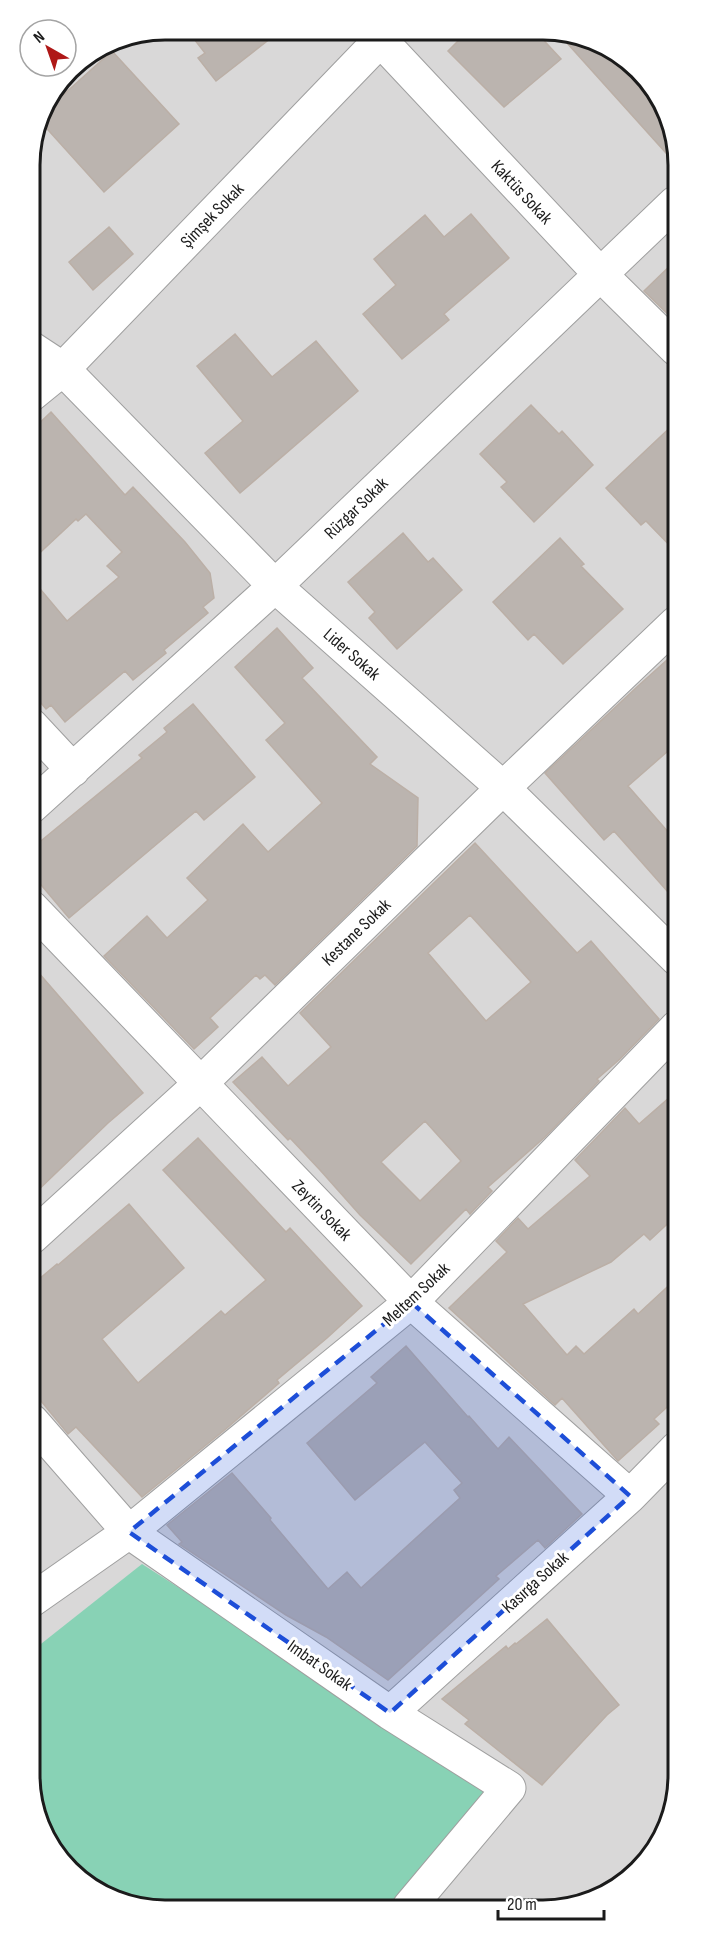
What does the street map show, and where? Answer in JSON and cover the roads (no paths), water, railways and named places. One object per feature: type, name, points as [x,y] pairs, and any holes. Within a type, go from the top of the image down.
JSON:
[{"type":"street","name":"Şimşek Sokak","points":[[41,387],[63,369],[375,40]]},
{"type":"street","name":"Kaktüs Sokak","points":[[385,40],[600,274],[668,341]]},
{"type":"street","name":"Rüzgar Sokak","points":[[41,799],[275,586],[668,210]]},
{"type":"street","name":"Lider Sokak","points":[[41,354],[63,369],[275,586],[503,788],[668,951]]},
{"type":"street","name":"Kestane Sokak","points":[[40,1229],[200,1084],[668,631]]},
{"type":"street","points":[[41,735],[73,770]]},
{"type":"street","name":"Zeytin Sokak","points":[[41,917],[411,1302],[630,1496]]},
{"type":"street","name":"Meltem Sokak","points":[[40,1594],[129,1532],[411,1302],[667,1037]]},
{"type":"street","name":"Imbat Sokak","points":[[40,1430],[129,1532],[390,1713],[509,1788],[416,1900]]},
{"type":"street","name":"Kasırga Sokak","points":[[390,1713],[630,1496],[667,1458]]}]
